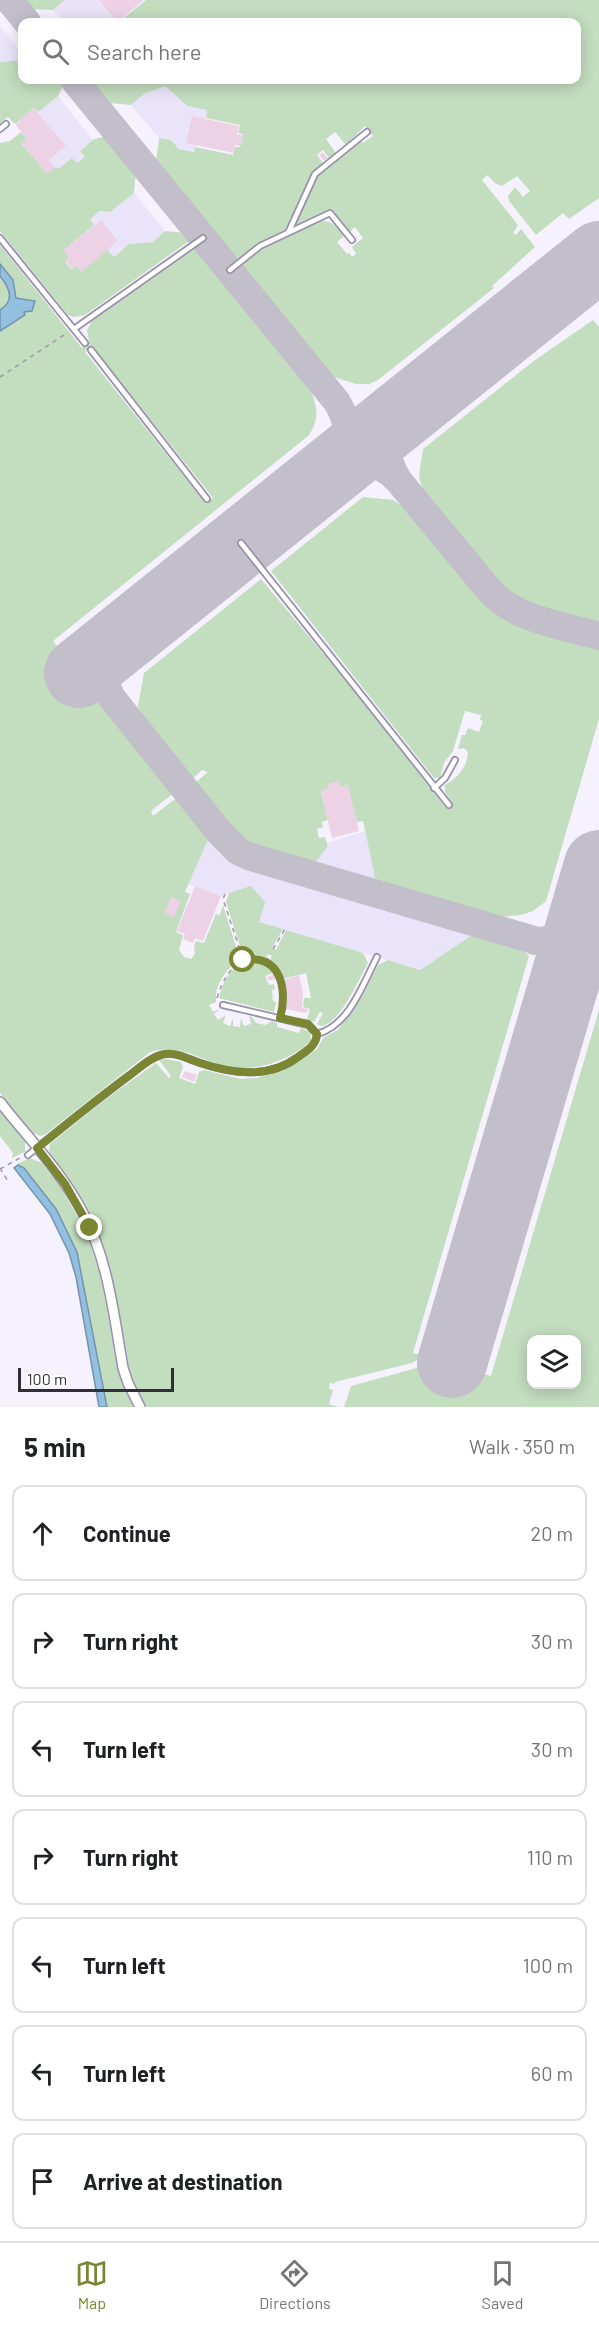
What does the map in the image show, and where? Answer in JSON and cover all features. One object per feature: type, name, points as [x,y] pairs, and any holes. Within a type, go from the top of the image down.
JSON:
[{"type":"street","points":[[0,1102],[65,1184],[90,1228],[103,1265],[123,1368],[140,1407]]},
{"type":"lane","points":[[0,129],[6,124]]},
{"type":"lane","points":[[288,232],[315,174],[367,132]]},
{"type":"lane","points":[[230,270],[260,246],[330,213],[352,240]]},
{"type":"lane","points":[[0,238],[85,343]]},
{"type":"lane","points":[[74,329],[203,238]]},
{"type":"lane","points":[[90,350],[207,499]]},
{"type":"lane","points":[[241,543],[448,805]]},
{"type":"lane","points":[[434,788],[445,778],[455,760]]},
{"type":"lane","points":[[28,1155],[100,1097],[162,1054],[178,1055],[229,1072],[242,1073],[264,1071],[293,1060],[312,1047],[317,1034],[331,1029],[346,1012],[377,957]]},
{"type":"lane","points":[[223,1005],[308,1024],[317,1034]]},
{"type":"path","points":[[0,377],[74,329]]},
{"type":"path","points":[[225,894],[223,899],[243,960]]},
{"type":"path","points":[[273,949],[285,930]]},
{"type":"path","points":[[266,963],[270,955]]},
{"type":"path","points":[[223,1005],[217,998],[231,969],[243,960],[256,959],[266,963],[277,973],[283,987],[284,999],[280,1018]]},
{"type":"path","points":[[9,1183],[0,1169],[28,1155]]},
{"type":"shaded area","points":[[65,0],[100,0],[113,18],[60,18],[53,10]]},
{"type":"shaded area","points":[[0,26],[18,49],[18,60],[0,62]]},
{"type":"shaded area","points":[[165,86],[187,106],[207,110],[206,119],[192,117],[187,143],[196,145],[194,152],[179,149],[171,140],[159,138],[131,105],[144,94]]},
{"type":"shaded area","points":[[58,96],[93,140],[80,151],[85,157],[77,163],[72,158],[57,170],[49,160],[66,146],[38,112]]},
{"type":"shaded area","points":[[134,193],[165,231],[153,242],[129,244],[113,257],[107,250],[118,241],[101,220],[94,225],[89,219],[101,211],[110,212]]},
{"type":"shaded area","points":[[365,831],[376,882],[314,864],[328,846],[327,843]]},
{"type":"shaded area","points":[[210,835],[235,863],[246,869],[472,935],[420,970],[259,922],[229,893],[221,896],[188,884]]},
{"type":"green space","points":[[23,0],[65,0],[53,10],[31,9]]},
{"type":"green space","points":[[146,0],[599,0],[599,198],[569,219],[563,213],[536,235],[509,201],[508,196],[515,187],[523,197],[530,191],[517,176],[502,186],[496,184],[487,175],[482,180],[518,225],[513,233],[516,235],[521,229],[535,247],[492,286],[494,288],[378,380],[369,384],[356,384],[334,377],[318,363],[241,270],[245,262],[263,248],[320,221],[331,223],[336,227],[344,236],[337,242],[347,254],[349,253],[352,257],[356,254],[352,247],[363,238],[355,227],[349,232],[331,209],[295,225],[318,176],[361,141],[363,143],[373,136],[365,126],[346,145],[335,132],[326,139],[336,153],[329,158],[323,150],[317,155],[323,163],[311,175],[285,230],[256,244],[233,260],[156,161],[159,138],[171,140],[179,149],[194,152],[195,147],[233,155],[235,147],[240,147],[243,134],[238,133],[240,125],[206,118],[207,110],[187,106],[165,86],[144,94],[131,105],[109,103],[92,84],[581,84],[581,18],[125,17]]},
{"type":"green space","points":[[18,60],[18,84],[64,84],[58,96],[38,112],[34,108],[15,124],[8,117],[0,123],[0,62]]},
{"type":"green space","points":[[21,132],[27,139],[22,144],[47,173],[55,167],[58,169],[72,158],[77,163],[85,157],[80,151],[94,139],[107,136],[136,171],[134,193],[110,212],[100,211],[90,219],[94,225],[64,250],[69,257],[65,261],[71,269],[76,265],[81,271],[107,250],[114,257],[129,244],[153,242],[165,231],[187,233],[192,239],[85,315],[74,317],[68,315],[0,231],[0,143],[10,141]]},
{"type":"green space","points":[[0,245],[82,348],[89,342],[87,330],[92,321],[193,250],[199,249],[306,380],[316,408],[313,429],[308,436],[53,641],[175,792],[151,811],[153,816],[179,796],[210,835],[185,892],[190,894],[176,932],[183,935],[179,950],[184,957],[191,959],[195,954],[196,941],[204,943],[216,914],[220,915],[223,905],[237,950],[241,949],[226,902],[229,893],[251,886],[265,902],[259,922],[283,929],[272,948],[276,950],[286,930],[363,953],[368,963],[342,1009],[335,1018],[321,1026],[317,1024],[323,1013],[320,1012],[314,1022],[307,1020],[310,1009],[303,1007],[304,998],[311,998],[306,973],[282,979],[279,971],[269,962],[272,956],[268,954],[265,960],[244,957],[242,952],[238,953],[240,959],[222,978],[217,989],[216,1002],[209,1005],[213,1012],[220,1009],[214,1014],[218,1020],[226,1015],[223,1023],[230,1026],[233,1018],[233,1026],[240,1027],[241,1018],[244,1026],[251,1024],[249,1016],[256,1023],[265,1025],[272,1021],[277,1023],[277,1027],[299,1033],[301,1028],[310,1032],[311,1041],[282,1060],[248,1068],[225,1066],[171,1049],[150,1052],[46,1134],[40,1136],[31,1132],[0,1093],[0,331],[24,315],[34,301],[16,298],[13,280],[0,264]],"holes":[[[92,346],[213,498],[206,504],[85,352]]]},
{"type":"green space","points":[[0,276],[6,285],[9,298],[8,303],[0,310]]},
{"type":"green space","points":[[593,320],[599,327],[599,622],[553,614],[530,607],[511,597],[489,576],[461,542],[434,507],[420,481],[423,449],[535,360]]},
{"type":"green space","points":[[363,497],[393,500],[413,514],[487,602],[498,611],[525,625],[599,647],[599,719],[546,901],[533,911],[521,915],[497,917],[376,882],[363,821],[357,822],[347,785],[340,787],[328,784],[329,789],[321,792],[328,820],[322,822],[323,827],[317,829],[319,838],[325,837],[328,846],[314,864],[250,845],[236,836],[194,784],[208,772],[202,770],[191,780],[145,723],[138,706],[144,673],[261,579],[346,681],[446,808],[453,804],[445,792],[445,785],[464,767],[468,752],[464,748],[458,749],[462,735],[465,735],[468,728],[479,732],[483,721],[480,720],[481,715],[465,711],[453,751],[444,763],[440,778],[434,778],[271,571]]},
{"type":"green space","points":[[472,935],[523,950],[529,956],[413,1353],[420,1355],[419,1359],[412,1363],[335,1382],[335,1384],[330,1383],[329,1389],[333,1390],[329,1404],[339,1407],[147,1407],[135,1384],[127,1359],[112,1281],[98,1230],[75,1189],[51,1158],[50,1144],[103,1101],[156,1063],[169,1078],[171,1076],[159,1060],[181,1062],[183,1067],[179,1078],[195,1084],[199,1072],[204,1070],[241,1079],[257,1078],[295,1064],[317,1049],[324,1037],[338,1030],[363,995],[378,965],[388,960],[420,970]]},
{"type":"green space","points":[[251,960],[270,966],[275,972],[265,976],[269,985],[274,984],[273,1001],[276,1002],[274,1012],[219,998],[223,985],[233,969]]},
{"type":"green space","points":[[599,1010],[599,1407],[344,1407],[351,1386],[413,1369],[420,1366],[426,1357],[491,1376]]},
{"type":"green space","points":[[0,1110],[25,1141],[25,1152],[12,1158],[13,1153],[0,1136]]},
{"type":"green space","points":[[30,1158],[42,1163],[59,1185],[86,1231],[100,1274],[119,1372],[134,1407],[107,1407],[77,1252],[56,1209],[24,1168],[17,1164]]},
{"type":"water","points":[[0,264],[13,280],[16,298],[35,301],[32,311],[24,312],[25,315],[0,331],[0,310],[8,303],[9,294],[0,276]]},
{"type":"water","points":[[18,1165],[24,1168],[56,1209],[77,1252],[107,1407],[99,1407],[76,1277],[69,1253],[50,1214],[14,1168]]},
{"type":"building","points":[[144,0],[122,18],[114,18],[99,1]]},
{"type":"building","points":[[34,108],[66,146],[49,160],[55,167],[47,174],[22,143],[27,139],[15,124]]},
{"type":"building","points":[[192,116],[239,126],[237,134],[243,135],[240,146],[235,145],[234,153],[186,143]]},
{"type":"building","points":[[323,152],[328,158],[324,161],[319,155]]},
{"type":"building","points":[[101,220],[118,241],[81,272],[76,265],[72,269],[65,260],[69,257],[64,250]]},
{"type":"building","points":[[339,781],[340,787],[348,785],[359,831],[332,838],[321,791],[329,789],[327,784]]},
{"type":"building","points":[[195,886],[221,896],[203,941],[195,938],[193,943],[183,939],[185,934],[177,931]]},
{"type":"building","points":[[171,897],[181,901],[174,917],[165,913]]},
{"type":"building","points":[[276,974],[277,978],[269,981],[267,977]]},
{"type":"building","points":[[299,975],[303,992],[302,1008],[308,1009],[307,1013],[284,1009],[286,997],[284,980]]},
{"type":"building","points":[[185,1071],[197,1075],[194,1082],[182,1077]]},
{"type":"taxiway","points":[[9,0],[24,18]]},
{"type":"taxiway","points":[[77,84],[337,402],[347,430],[341,455],[329,472]]},
{"type":"taxiway","points":[[406,411],[394,428],[388,444],[393,470],[398,480],[489,590],[500,600],[526,615],[599,636]]},
{"type":"taxiway","points":[[329,472],[348,465],[365,463],[381,467],[398,480]]},
{"type":"taxiway","points":[[117,642],[107,656],[103,669],[105,682],[112,698],[220,833],[238,851],[251,857],[599,959]]},
{"type":"taxiway","points":[[535,941],[559,936],[576,922],[586,908]]},
{"type":"runway","points":[[79,673],[599,256]]},
{"type":"runway","points":[[452,1363],[599,865]]},
{"type":"route","points":[[90,1228],[65,1184],[37,1148],[100,1097],[162,1054],[178,1055],[229,1072],[264,1071],[293,1060],[312,1047],[316,1040],[317,1034],[308,1024],[280,1018],[284,995],[283,987],[274,969],[260,960],[249,958],[243,960]]}]
